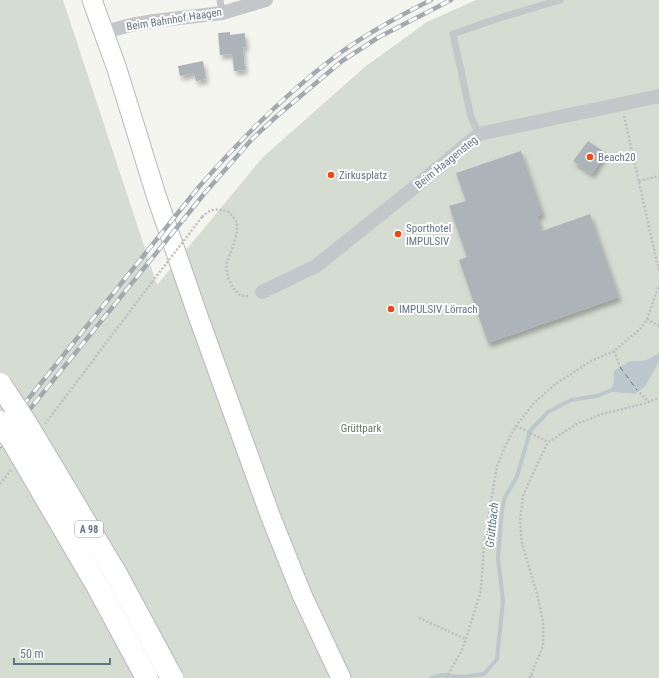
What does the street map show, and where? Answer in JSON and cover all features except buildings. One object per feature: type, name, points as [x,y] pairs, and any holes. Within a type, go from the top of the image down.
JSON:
[{"type":"highway","name":"A 98","points":[[0,384],[25,422],[116,574],[172,678]]},
{"type":"highway","name":"A 98","points":[[0,422],[98,587],[147,678]]},
{"type":"main road","points":[[92,0],[126,96],[156,195],[270,515],[302,595],[341,678]]},
{"type":"street","name":"Beim Bahnhof Haagen","points":[[104,32],[221,6],[266,0]]},
{"type":"street","name":"Beim Haagensteg","points":[[262,292],[316,266],[479,134],[659,96]]},
{"type":"lane","points":[[479,134],[471,117],[453,34],[499,18],[560,0]]},
{"type":"path","points":[[621,104],[659,271]]},
{"type":"path","points":[[639,181],[659,176]]},
{"type":"path","points":[[42,427],[202,217],[209,210],[217,209],[229,212],[237,222],[237,231],[234,244],[226,264],[228,278],[233,288],[241,296],[250,296],[262,292]]},
{"type":"path","points":[[446,678],[461,652],[481,590],[484,544],[497,466],[507,442],[516,426],[534,403],[554,385],[591,361],[614,350],[640,329],[647,319],[659,285]]},
{"type":"path","points":[[647,319],[659,326]]},
{"type":"path","points":[[614,350],[620,367]]},
{"type":"path","points":[[637,390],[649,402]]},
{"type":"path","points":[[534,678],[530,677],[543,646],[543,621],[537,594],[522,543],[520,522],[523,496],[548,442],[577,424],[602,414],[659,398]]},
{"type":"path","points":[[516,426],[548,442]]},
{"type":"path","points":[[0,484],[14,465]]},
{"type":"path","points":[[419,618],[466,639]]},
{"type":"green space","name":"Grüttpark","points":[[0,0],[63,0],[157,285],[263,157],[366,66],[427,22],[476,0],[659,0],[659,353],[646,360],[630,361],[613,378],[613,385],[608,392],[635,394],[645,387],[659,361],[659,678],[0,678]]},
{"type":"shaded area","points":[[659,353],[659,362],[645,387],[635,394],[608,392],[613,385],[614,371],[630,361],[646,360]]},
{"type":"waterway","name":"Grüttbach","points":[[431,678],[443,675],[463,677],[484,674],[497,659],[503,601],[498,558],[502,510],[505,497],[517,477],[530,431],[548,412],[571,400],[597,396],[612,390]]},
{"type":"ferry route","points":[[620,367],[637,390]]},
{"type":"railway","points":[[0,434],[198,188],[229,153],[278,104],[343,51],[380,27],[431,0]]},
{"type":"railway","points":[[0,446],[204,194],[252,139],[342,61],[379,37],[451,0]]},
{"type":"place","name":"Beach20","points":[[590,157]]},
{"type":"place","name":"Zirkusplatz","points":[[331,175]]},
{"type":"place","name":"Sporthotel IMPULSIV","points":[[398,234]]},
{"type":"place","name":"IMPULSIV Lörrach","points":[[391,309]]}]
